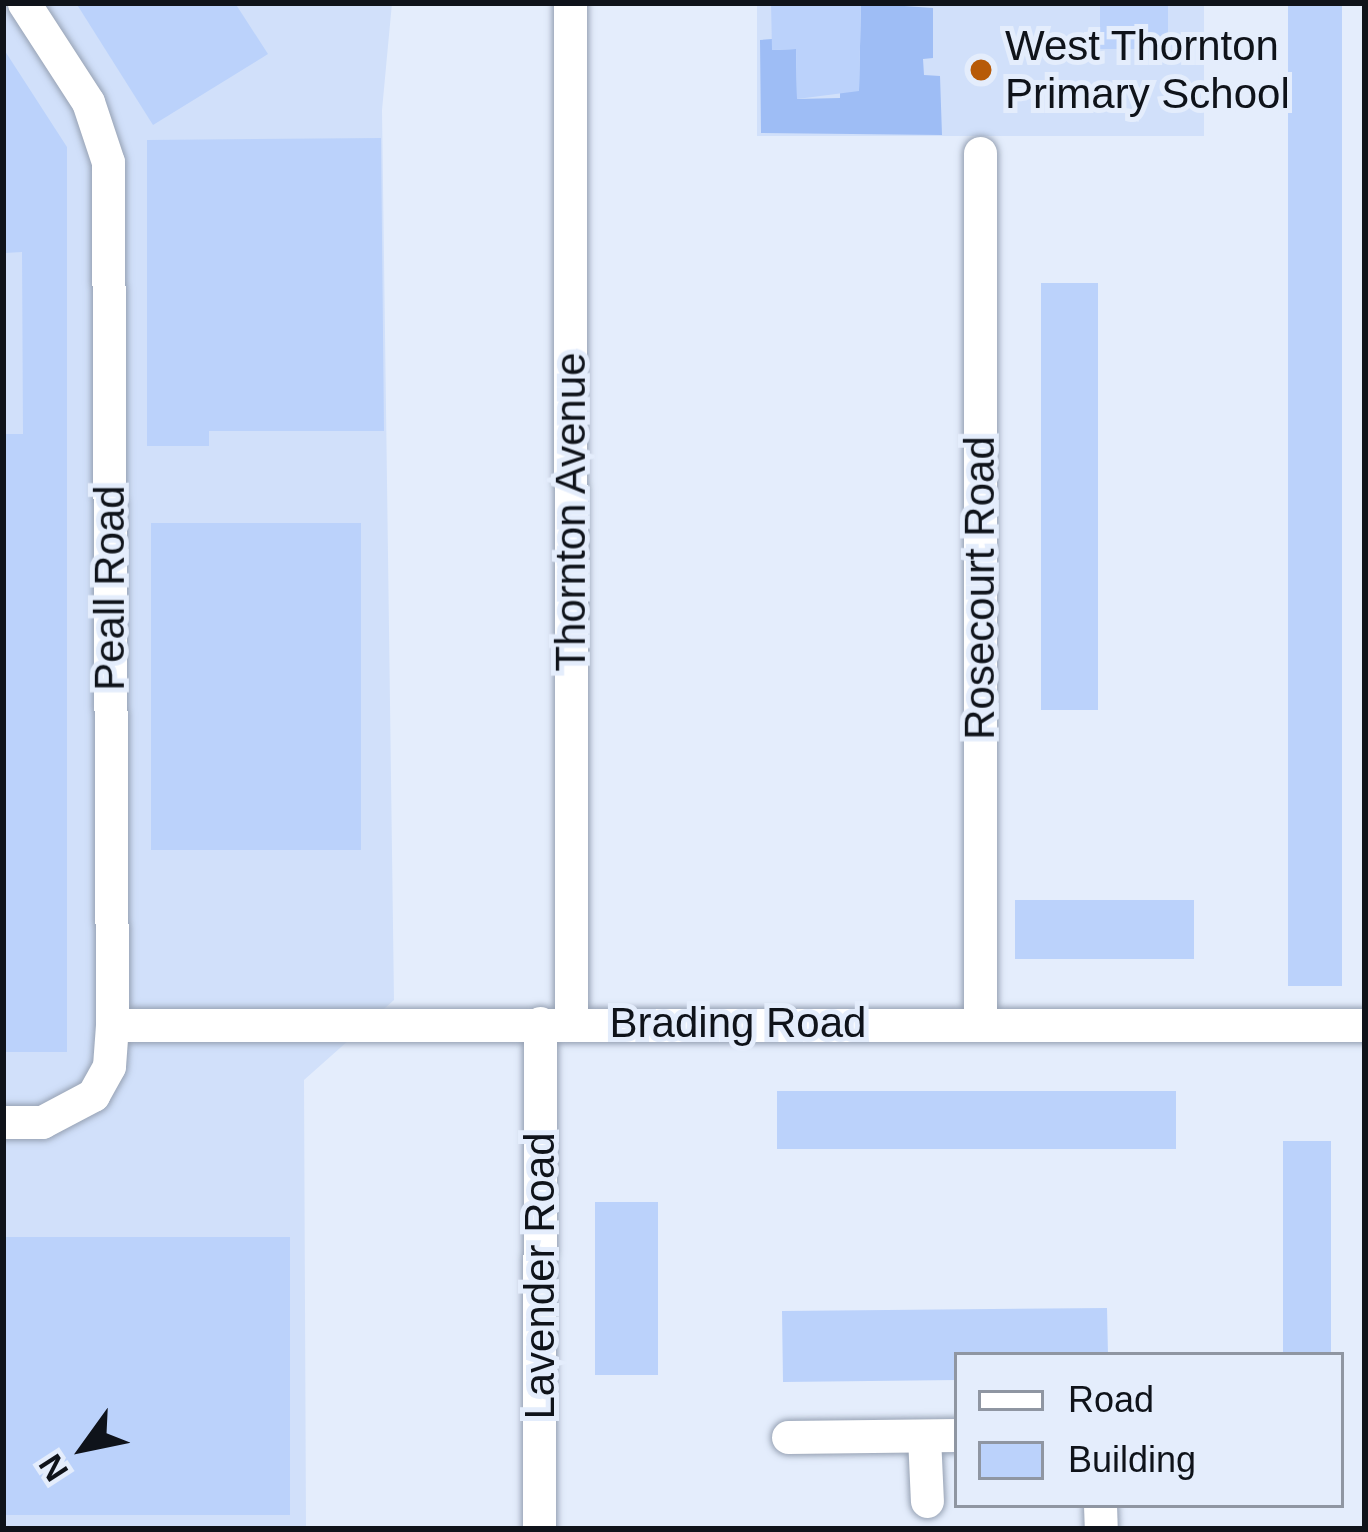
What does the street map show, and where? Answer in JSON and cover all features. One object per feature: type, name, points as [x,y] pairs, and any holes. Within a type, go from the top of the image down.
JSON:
[{"type":"street","name":"Peall Road","points":[[3,1121],[42,1122],[93,1095],[109,1066],[112,1025],[109,162],[88,102],[24,3]]},
{"type":"street","name":"Thornton Avenue","points":[[556,1022],[570,3]]},
{"type":"street","name":"Rosecourt Road","points":[[980,153],[980,1024]]},
{"type":"street","name":"Lavender Road","points":[[539,1529],[556,1022]]},
{"type":"street","name":"Brading Road","points":[[112,1025],[1365,1025]]},
{"type":"street","points":[[788,1437],[941,1436],[927,1501]]},
{"type":"shaded area","points":[[392,3],[382,110],[394,1000],[304,1080],[306,1529],[3,1529],[3,4]]},
{"type":"shaded area","name":"West Thornton Primary School","points":[[757,3],[1204,3],[1204,136],[757,136]]},
{"type":"shaded area","points":[[861,3],[933,8],[933,58],[923,59],[924,75],[940,76],[942,135],[761,133],[760,40],[772,39],[772,50],[796,49],[797,99],[840,98],[840,91],[859,90]]},
{"type":"building","points":[[76,3],[235,3],[268,54],[153,125]]},
{"type":"building","points":[[771,3],[861,3],[859,91],[797,99],[796,49],[772,50]]},
{"type":"building","points":[[1100,3],[1168,3],[1168,49],[1100,49]]},
{"type":"building","points":[[1288,3],[1342,3],[1342,986],[1288,986]]},
{"type":"building","points":[[3,48],[67,147],[67,1052],[3,1052],[3,434],[23,434],[22,252],[5,253]]},
{"type":"building","points":[[381,138],[384,431],[209,431],[209,446],[147,446],[147,140]]},
{"type":"building","points":[[1041,283],[1098,283],[1098,710],[1041,710]]},
{"type":"building","points":[[151,523],[361,523],[361,850],[151,850]]},
{"type":"building","points":[[1015,900],[1194,900],[1194,959],[1015,959]]},
{"type":"building","points":[[777,1091],[1176,1091],[1176,1149],[777,1149]]},
{"type":"building","points":[[1283,1141],[1331,1141],[1331,1352],[1283,1352]]},
{"type":"building","points":[[595,1202],[658,1202],[658,1375],[595,1375]]},
{"type":"building","points":[[3,1237],[290,1237],[290,1515],[3,1515]]},
{"type":"building","points":[[1107,1308],[1108,1352],[954,1352],[954,1380],[783,1382],[782,1311]]},
{"type":"place","name":"West Thornton Primary School","points":[[981,70]]}]
